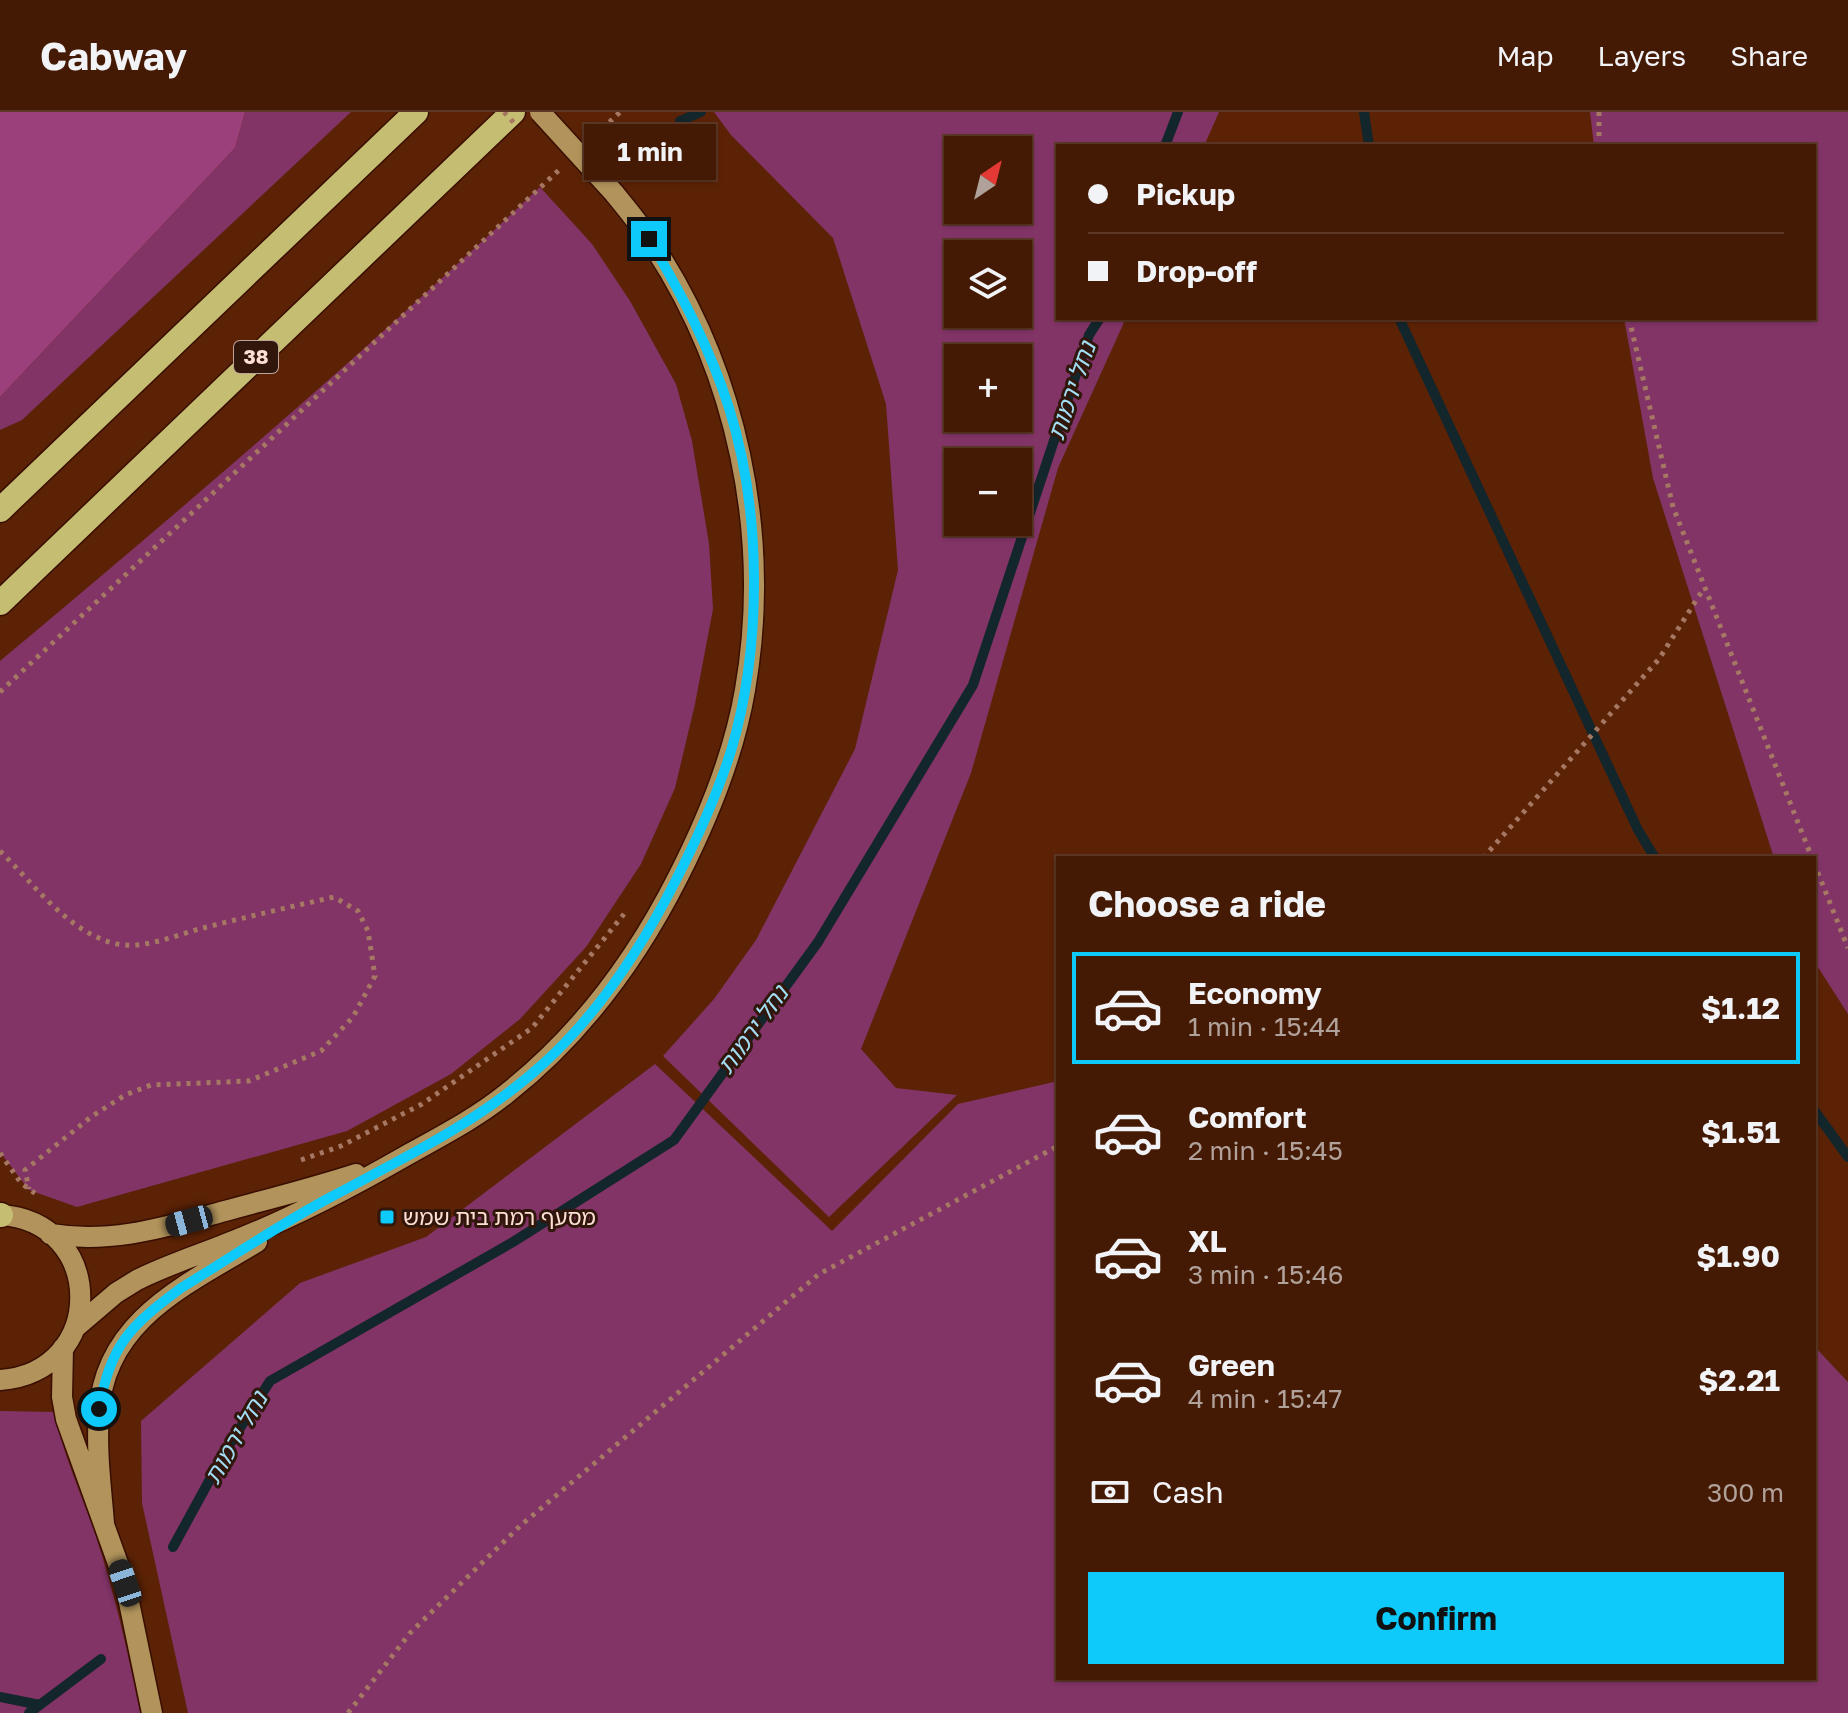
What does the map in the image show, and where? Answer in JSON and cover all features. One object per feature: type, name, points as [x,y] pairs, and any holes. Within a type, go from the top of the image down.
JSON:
[{"type":"highway","points":[[0,510],[416,112]]},
{"type":"highway","name":"38","points":[[0,603],[513,112]]},
{"type":"highway","points":[[0,489],[33,481]]},
{"type":"main road","points":[[104,1523],[98,1443],[99,1409],[103,1381],[125,1336],[141,1319],[181,1288],[328,1199],[455,1130],[544,1063],[578,1029],[636,953],[688,857],[731,751],[746,689],[752,617],[753,542],[745,477],[730,409],[707,349],[679,290],[649,239],[614,193],[540,112]]},
{"type":"main road","points":[[0,1215],[19,1218],[46,1230],[94,1238],[117,1237],[159,1229],[312,1188],[412,1153]]},
{"type":"main road","points":[[0,1380],[25,1376],[55,1358],[75,1328],[116,1293],[137,1280],[328,1199]]},
{"type":"main road","points":[[46,1230],[66,1251],[77,1271],[81,1294],[75,1328]]},
{"type":"main road","points":[[63,1348],[62,1397],[66,1419],[125,1583],[152,1713]]},
{"type":"path","points":[[587,144],[620,112]]},
{"type":"path","points":[[1599,112],[1599,144]]},
{"type":"path","points":[[0,692],[564,165]]},
{"type":"path","points":[[1629,320],[1673,507],[1811,856]]},
{"type":"path","points":[[1485,856],[1659,659],[1705,587]]},
{"type":"path","points":[[1,852],[52,906],[90,933],[114,944],[147,944],[334,897],[358,911],[368,931],[375,976],[353,1017],[321,1051],[249,1081],[151,1085],[125,1095],[91,1117],[25,1170],[29,1189],[46,1230]]},
{"type":"path","points":[[1816,868],[1848,948]]},
{"type":"path","points":[[296,1161],[341,1146],[422,1104],[532,1028],[632,905]]},
{"type":"path","points":[[348,1713],[410,1633],[520,1526],[819,1274],[1056,1147]]},
{"type":"path","points":[[0,1153],[21,1183],[40,1197]]},
{"type":"shaded area","points":[[0,112],[245,112],[235,148],[0,397]]},
{"type":"shaded area","points":[[245,112],[351,112],[22,420],[0,430],[0,397],[235,148]]},
{"type":"shaded area","points":[[714,112],[1219,112],[1205,144],[1056,144],[1056,320],[1125,320],[1058,468],[971,773],[861,1049],[896,1088],[957,1095],[829,1217],[663,1056],[714,999],[756,940],[855,749],[898,570],[886,404],[833,238],[731,135]]},
{"type":"shaded area","points":[[1590,112],[1848,112],[1848,1014],[1816,964],[1816,856],[1773,856],[1653,478],[1624,320],[1816,320],[1816,144],[1594,144]]},
{"type":"shaded area","points":[[540,187],[592,244],[630,301],[676,384],[692,441],[709,544],[713,609],[695,704],[675,788],[641,864],[586,947],[520,1019],[451,1074],[347,1131],[77,1207],[29,1190],[0,1152],[0,661],[274,428]]},
{"type":"shaded area","points":[[655,1064],[832,1231],[958,1104],[1056,1081],[1056,1680],[1816,1680],[1816,1348],[1848,1382],[1848,1713],[188,1713],[142,1503],[141,1421],[300,1283],[426,1237]]},
{"type":"shaded area","points":[[0,1411],[54,1412],[109,1578],[140,1713],[0,1713]]},
{"type":"waterway","points":[[680,121],[701,112]]},
{"type":"waterway","name":"נחל ירמות","points":[[1166,144],[1178,112]]},
{"type":"waterway","points":[[1364,112],[1369,144]]},
{"type":"waterway","name":"נחל ירמות","points":[[173,1547],[226,1450],[270,1381],[513,1242],[674,1140],[818,942],[973,685],[1089,335],[1099,320]]},
{"type":"waterway","points":[[1400,320],[1638,830],[1654,856]]},
{"type":"waterway","points":[[1816,1113],[1848,1157]]},
{"type":"waterway","name":"נחל ירמות","points":[[29,1713],[101,1659]]},
{"type":"waterway","points":[[0,1697],[40,1705]]},
{"type":"place","name":"מסעף רמת בית שמש","points":[[387,1217]]},
{"type":"route","points":[[99,1409],[103,1381],[113,1356],[125,1336],[159,1304],[328,1199],[455,1130],[503,1097],[544,1063],[578,1029],[636,953],[688,857],[731,751],[746,689],[752,617],[753,542],[745,477],[730,409],[707,349],[679,290],[649,239]]}]
